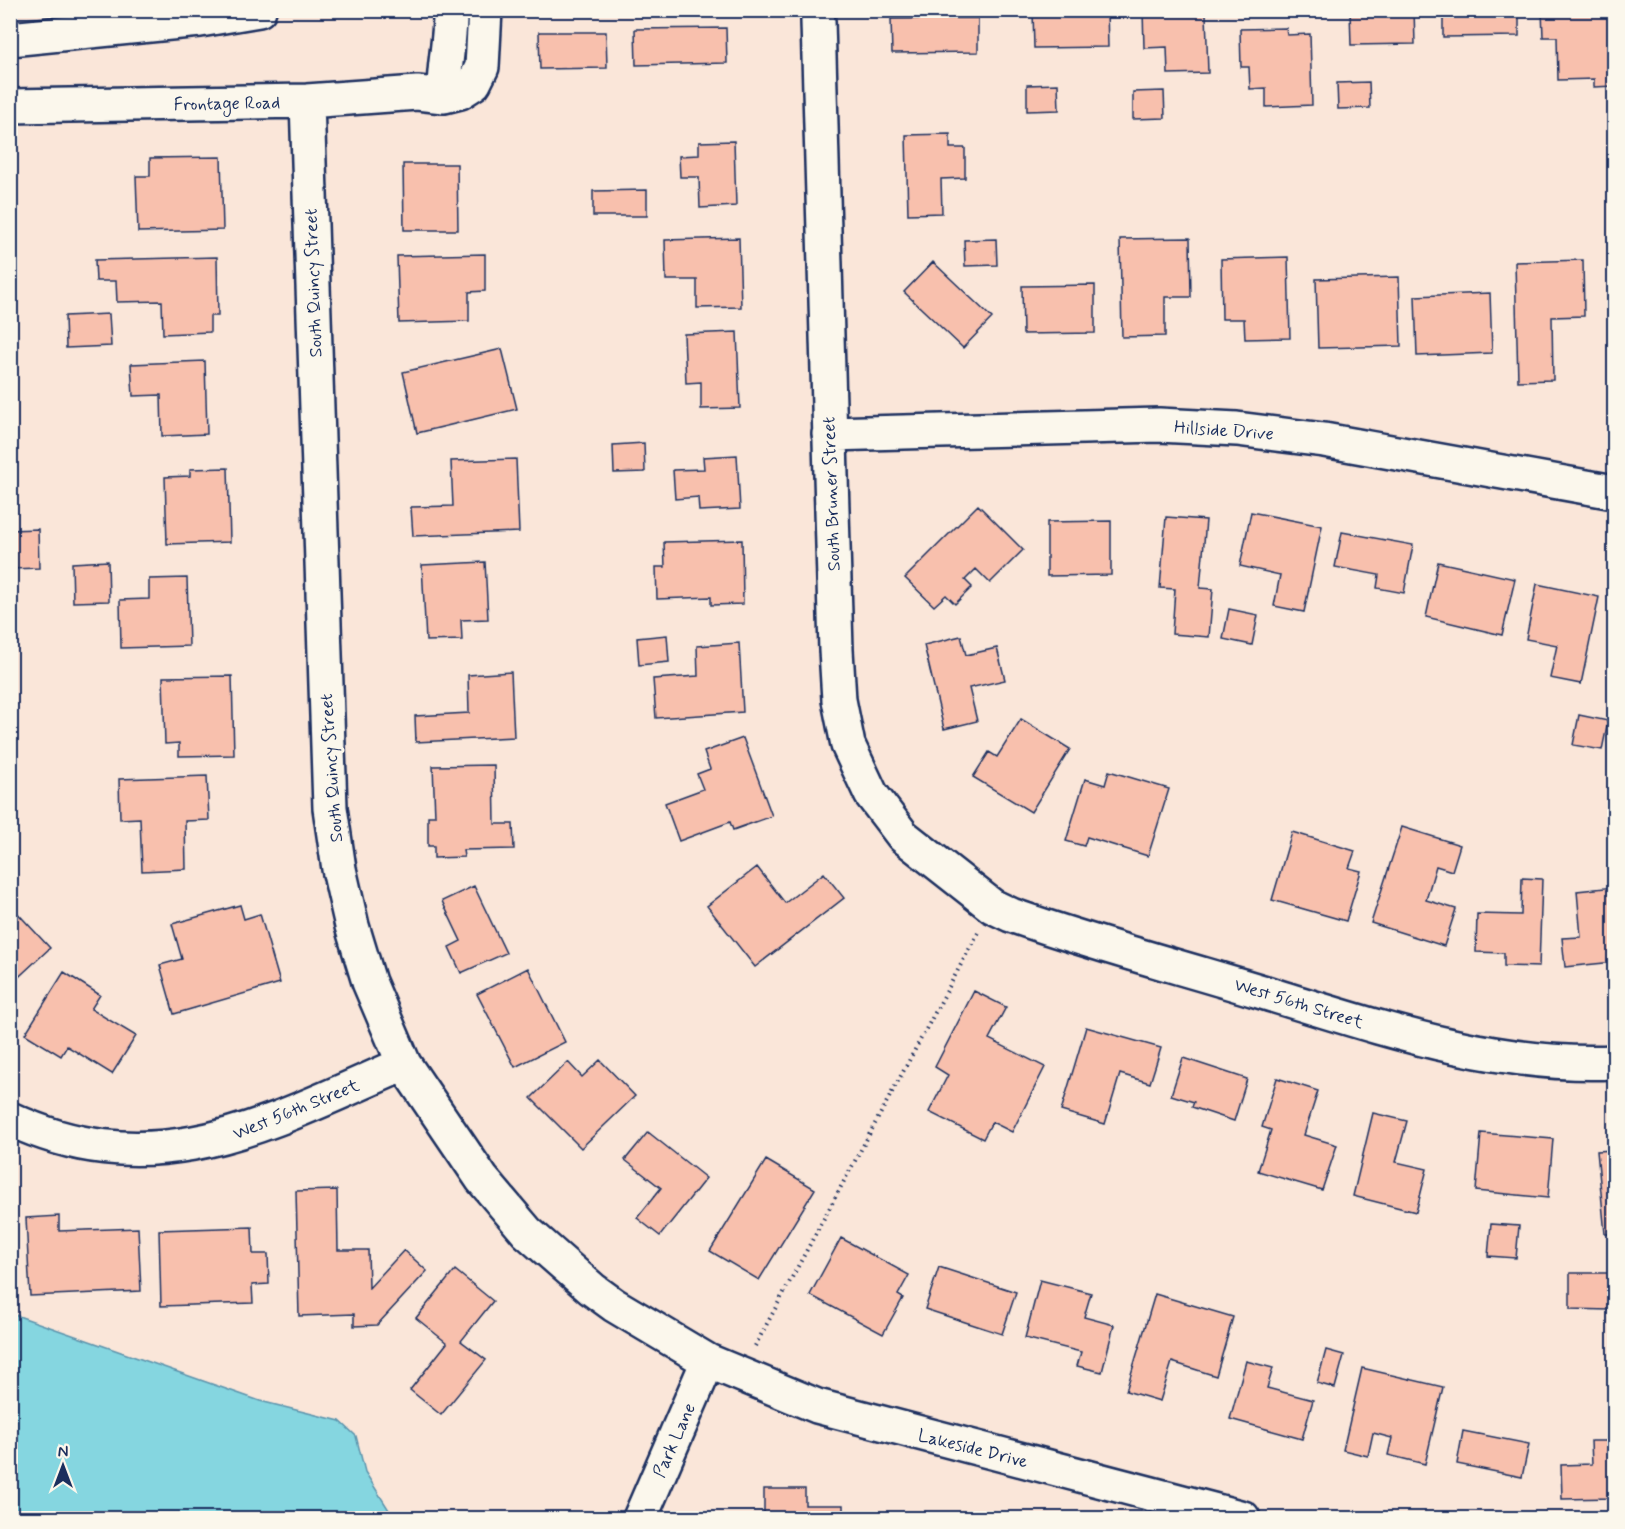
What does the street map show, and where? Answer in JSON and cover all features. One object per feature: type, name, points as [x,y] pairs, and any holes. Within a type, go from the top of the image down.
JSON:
[{"type":"street","points":[[10,39],[200,20],[259,10]]},
{"type":"street","points":[[444,96],[443,73],[450,28],[450,10]]},
{"type":"street","name":"Frontage Road","points":[[10,106],[307,102],[417,93],[444,96],[460,92],[474,83],[478,75],[485,42],[485,10]]},
{"type":"street","name":"South Bruner Street","points":[[818,21],[839,700],[848,745],[871,794],[903,836],[992,906]]},
{"type":"street","name":"South Quincy Street","points":[[307,102],[330,808],[339,869],[352,926],[369,982],[404,1064],[482,1179],[526,1232],[614,1305],[708,1361]]},
{"type":"street","name":"Hillside Drive","points":[[829,434],[1160,425],[1237,429],[1324,440],[1614,492]]},
{"type":"street","name":"West 56th Street","points":[[992,906],[1042,926],[1414,1038],[1486,1054],[1558,1061],[1614,1062]]},
{"type":"street","name":"West 56th Street","points":[[10,1119],[33,1130],[82,1143],[134,1149],[182,1146],[229,1137],[270,1122],[404,1064]]},
{"type":"street","name":"Lakeside Drive","points":[[708,1361],[800,1400],[857,1419],[1243,1518]]},
{"type":"street","name":"Park Lane","points":[[640,1518],[708,1361]]},
{"type":"path","points":[[740,1375],[992,906]]},
{"type":"water","points":[[10,1313],[260,1401],[340,1421],[356,1436],[365,1472],[394,1518],[11,1518]]},
{"type":"building","points":[[1107,10],[1108,47],[1034,48],[1033,11]]},
{"type":"building","points":[[1143,10],[1190,10],[1190,14],[1206,14],[1208,73],[1168,74],[1167,47],[1144,48]]},
{"type":"building","points":[[1350,10],[1414,10],[1415,44],[1351,45]]},
{"type":"building","points":[[1443,10],[1519,10],[1519,36],[1443,37]]},
{"type":"building","points":[[1542,10],[1614,13],[1614,86],[1594,87],[1594,79],[1558,80],[1557,37],[1543,37]]},
{"type":"building","points":[[978,18],[978,52],[892,53],[891,19]]},
{"type":"building","points":[[726,28],[727,63],[636,65],[635,29]]},
{"type":"building","points":[[1286,28],[1287,35],[1310,34],[1312,105],[1266,107],[1266,88],[1250,89],[1249,67],[1241,67],[1240,29]]},
{"type":"building","points":[[539,32],[606,32],[607,68],[540,69]]},
{"type":"building","points":[[1369,82],[1370,108],[1338,109],[1337,83]]},
{"type":"building","points":[[1058,84],[1059,110],[1027,111],[1027,85]]},
{"type":"building","points":[[1164,91],[1165,118],[1133,119],[1133,92]]},
{"type":"building","points":[[950,134],[950,148],[965,148],[965,178],[941,179],[942,213],[908,214],[906,135]]},
{"type":"building","points":[[734,141],[736,206],[700,208],[699,177],[680,177],[679,156],[699,155],[699,142]]},
{"type":"building","points":[[221,157],[223,230],[138,232],[136,176],[150,176],[150,158]]},
{"type":"building","points":[[403,164],[457,164],[458,230],[404,230]]},
{"type":"building","points":[[647,190],[647,216],[593,216],[593,191]]},
{"type":"building","points":[[739,238],[741,307],[697,308],[697,280],[666,280],[665,240]]},
{"type":"building","points":[[1190,238],[1191,297],[1165,297],[1165,336],[1122,337],[1120,239]]},
{"type":"building","points":[[996,239],[997,265],[965,266],[964,240]]},
{"type":"building","points":[[485,254],[485,291],[469,292],[469,321],[399,323],[397,256]]},
{"type":"building","points":[[217,257],[218,316],[210,316],[210,332],[163,334],[162,301],[117,302],[116,281],[96,281],[95,260]]},
{"type":"building","points":[[1288,257],[1290,338],[1245,339],[1244,319],[1222,319],[1221,259]]},
{"type":"building","points":[[1583,260],[1584,316],[1552,317],[1553,380],[1518,381],[1515,262]]},
{"type":"building","points":[[933,262],[992,318],[963,348],[904,292]]},
{"type":"building","points":[[1399,277],[1401,346],[1318,348],[1316,279]]},
{"type":"building","points":[[1095,285],[1095,333],[1023,334],[1022,286]]},
{"type":"building","points":[[1490,293],[1492,353],[1417,356],[1415,296]]},
{"type":"building","points":[[109,314],[111,346],[66,348],[65,316]]},
{"type":"building","points":[[737,332],[740,408],[701,409],[701,382],[686,383],[684,334]]},
{"type":"building","points":[[502,349],[517,409],[417,433],[403,372]]},
{"type":"building","points":[[1611,355],[1614,355],[1614,397],[1612,397]]},
{"type":"building","points":[[205,361],[207,434],[162,436],[161,395],[133,396],[131,364]]},
{"type":"building","points":[[644,443],[645,472],[614,473],[613,445]]},
{"type":"building","points":[[737,455],[740,509],[699,511],[698,497],[675,499],[673,470],[704,469],[703,457]]},
{"type":"building","points":[[516,459],[519,532],[413,536],[411,507],[453,506],[451,461]]},
{"type":"building","points":[[228,468],[230,542],[167,544],[165,477],[190,476],[190,469]]},
{"type":"building","points":[[978,505],[1023,550],[990,583],[976,569],[965,580],[972,587],[955,604],[946,595],[934,606],[905,578]]},
{"type":"building","points":[[1251,512],[1322,526],[1304,612],[1274,606],[1280,575],[1240,566]]},
{"type":"building","points":[[1166,517],[1206,520],[1200,588],[1213,589],[1209,637],[1172,634],[1175,589],[1160,588]]},
{"type":"building","points":[[1111,521],[1111,575],[1047,576],[1047,522]]},
{"type":"building","points":[[38,529],[39,568],[10,569],[10,530]]},
{"type":"building","points":[[1342,532],[1413,545],[1404,593],[1377,588],[1379,575],[1335,567]]},
{"type":"building","points":[[742,540],[743,604],[711,605],[711,597],[657,599],[656,567],[665,567],[664,542]]},
{"type":"building","points":[[108,561],[109,601],[73,602],[72,563]]},
{"type":"building","points":[[485,562],[488,619],[461,620],[462,640],[426,641],[422,565]]},
{"type":"building","points":[[1438,562],[1515,579],[1502,635],[1426,617]]},
{"type":"building","points":[[187,578],[189,646],[121,648],[120,600],[149,599],[149,579]]},
{"type":"building","points":[[1537,584],[1599,597],[1581,684],[1550,678],[1557,645],[1526,639]]},
{"type":"building","points":[[1229,609],[1258,615],[1252,645],[1223,639]]},
{"type":"building","points":[[667,635],[669,662],[639,665],[637,638]]},
{"type":"building","points":[[961,636],[966,655],[997,648],[1005,680],[969,688],[977,721],[944,729],[924,645]]},
{"type":"building","points":[[739,643],[743,712],[656,718],[653,679],[698,676],[697,646]]},
{"type":"building","points":[[511,672],[514,737],[416,742],[415,716],[469,713],[468,675]]},
{"type":"building","points":[[232,676],[234,755],[179,756],[179,743],[165,744],[163,677]]},
{"type":"building","points":[[1579,715],[1608,721],[1602,750],[1573,745]]},
{"type":"building","points":[[1021,719],[1070,749],[1031,812],[973,777],[989,752],[997,757]]},
{"type":"building","points":[[743,738],[772,816],[733,830],[730,822],[679,841],[665,803],[703,789],[697,774],[710,769],[704,752]]},
{"type":"building","points":[[494,765],[495,824],[513,824],[514,849],[463,850],[464,857],[434,858],[434,846],[428,846],[428,816],[435,816],[433,766]]},
{"type":"building","points":[[1109,771],[1169,789],[1148,856],[1087,837],[1084,846],[1066,841],[1085,779],[1105,785]]},
{"type":"building","points":[[207,776],[209,820],[185,821],[186,869],[142,871],[140,818],[120,819],[119,779]]},
{"type":"building","points":[[1402,827],[1460,845],[1452,871],[1436,866],[1426,900],[1456,909],[1444,946],[1371,923]]},
{"type":"building","points":[[1292,832],[1355,851],[1349,868],[1361,871],[1346,921],[1272,900]]},
{"type":"building","points":[[757,867],[785,903],[824,873],[844,898],[755,967],[707,906]]},
{"type":"building","points":[[1522,878],[1542,879],[1539,967],[1504,966],[1504,953],[1476,952],[1477,914],[1521,915]]},
{"type":"building","points":[[474,886],[506,953],[461,973],[449,947],[461,941],[442,901]]},
{"type":"building","points":[[1614,887],[1614,962],[1565,967],[1562,938],[1581,937],[1577,891]]},
{"type":"building","points":[[10,905],[50,948],[10,985]]},
{"type":"building","points":[[240,905],[244,919],[260,914],[280,983],[174,1014],[160,965],[182,959],[172,924]]},
{"type":"building","points":[[528,968],[565,1042],[515,1067],[477,994]]},
{"type":"building","points":[[64,972],[100,995],[91,1009],[136,1036],[112,1074],[67,1046],[61,1056],[25,1034]]},
{"type":"building","points":[[974,991],[1006,1007],[989,1039],[1045,1067],[1012,1132],[992,1122],[983,1139],[929,1112],[948,1075],[935,1067]]},
{"type":"building","points":[[1086,1027],[1161,1048],[1150,1083],[1120,1074],[1105,1124],[1061,1111]]},
{"type":"building","points":[[1183,1058],[1247,1079],[1234,1121],[1192,1107],[1194,1102],[1171,1095]]},
{"type":"building","points":[[600,1060],[635,1096],[581,1148],[531,1098],[568,1062],[582,1077]]},
{"type":"building","points":[[1277,1078],[1318,1091],[1304,1135],[1337,1145],[1322,1190],[1258,1171],[1271,1130],[1262,1127]]},
{"type":"building","points":[[1373,1113],[1407,1121],[1396,1162],[1427,1169],[1416,1212],[1353,1196]]},
{"type":"building","points":[[648,1132],[706,1178],[660,1236],[637,1218],[661,1188],[625,1160]]},
{"type":"building","points":[[1481,1133],[1553,1139],[1548,1198],[1476,1191]]},
{"type":"building","points":[[1614,1150],[1614,1234],[1605,1234],[1597,1151]]},
{"type":"building","points":[[766,1160],[815,1189],[759,1280],[710,1251]]},
{"type":"building","points":[[337,1190],[338,1250],[368,1250],[369,1288],[404,1250],[427,1271],[377,1325],[354,1326],[354,1314],[299,1316],[296,1191]]},
{"type":"building","points":[[59,1216],[59,1231],[138,1228],[141,1291],[30,1296],[26,1218]]},
{"type":"building","points":[[1491,1224],[1519,1226],[1516,1258],[1488,1256]]},
{"type":"building","points":[[252,1227],[253,1254],[268,1254],[269,1284],[252,1285],[253,1303],[161,1306],[159,1230]]},
{"type":"building","points":[[841,1238],[909,1275],[898,1295],[903,1298],[883,1334],[810,1295]]},
{"type":"building","points":[[939,1267],[1016,1292],[1002,1334],[925,1309]]},
{"type":"building","points":[[455,1270],[493,1301],[461,1341],[486,1360],[441,1415],[410,1390],[447,1343],[416,1318]]},
{"type":"building","points":[[1570,1273],[1609,1273],[1609,1310],[1570,1309]]},
{"type":"building","points":[[1040,1280],[1091,1293],[1084,1317],[1114,1325],[1102,1372],[1077,1366],[1081,1352],[1025,1338]]},
{"type":"building","points":[[1155,1294],[1233,1317],[1216,1376],[1172,1362],[1160,1401],[1126,1391]]},
{"type":"building","points":[[1326,1350],[1344,1355],[1335,1388],[1317,1383]]},
{"type":"building","points":[[1246,1361],[1273,1368],[1267,1388],[1313,1400],[1302,1439],[1230,1419]]},
{"type":"building","points":[[1362,1368],[1443,1387],[1425,1464],[1388,1455],[1392,1438],[1373,1433],[1368,1456],[1343,1450]]},
{"type":"building","points":[[1463,1431],[1529,1444],[1522,1477],[1457,1464]]},
{"type":"building","points":[[1591,1441],[1614,1441],[1614,1498],[1562,1499],[1561,1465],[1592,1464]]},
{"type":"building","points":[[764,1489],[805,1489],[805,1505],[843,1505],[843,1518],[764,1518]]},
{"type":"building","points":[[886,1512],[913,1518],[884,1518]]}]
